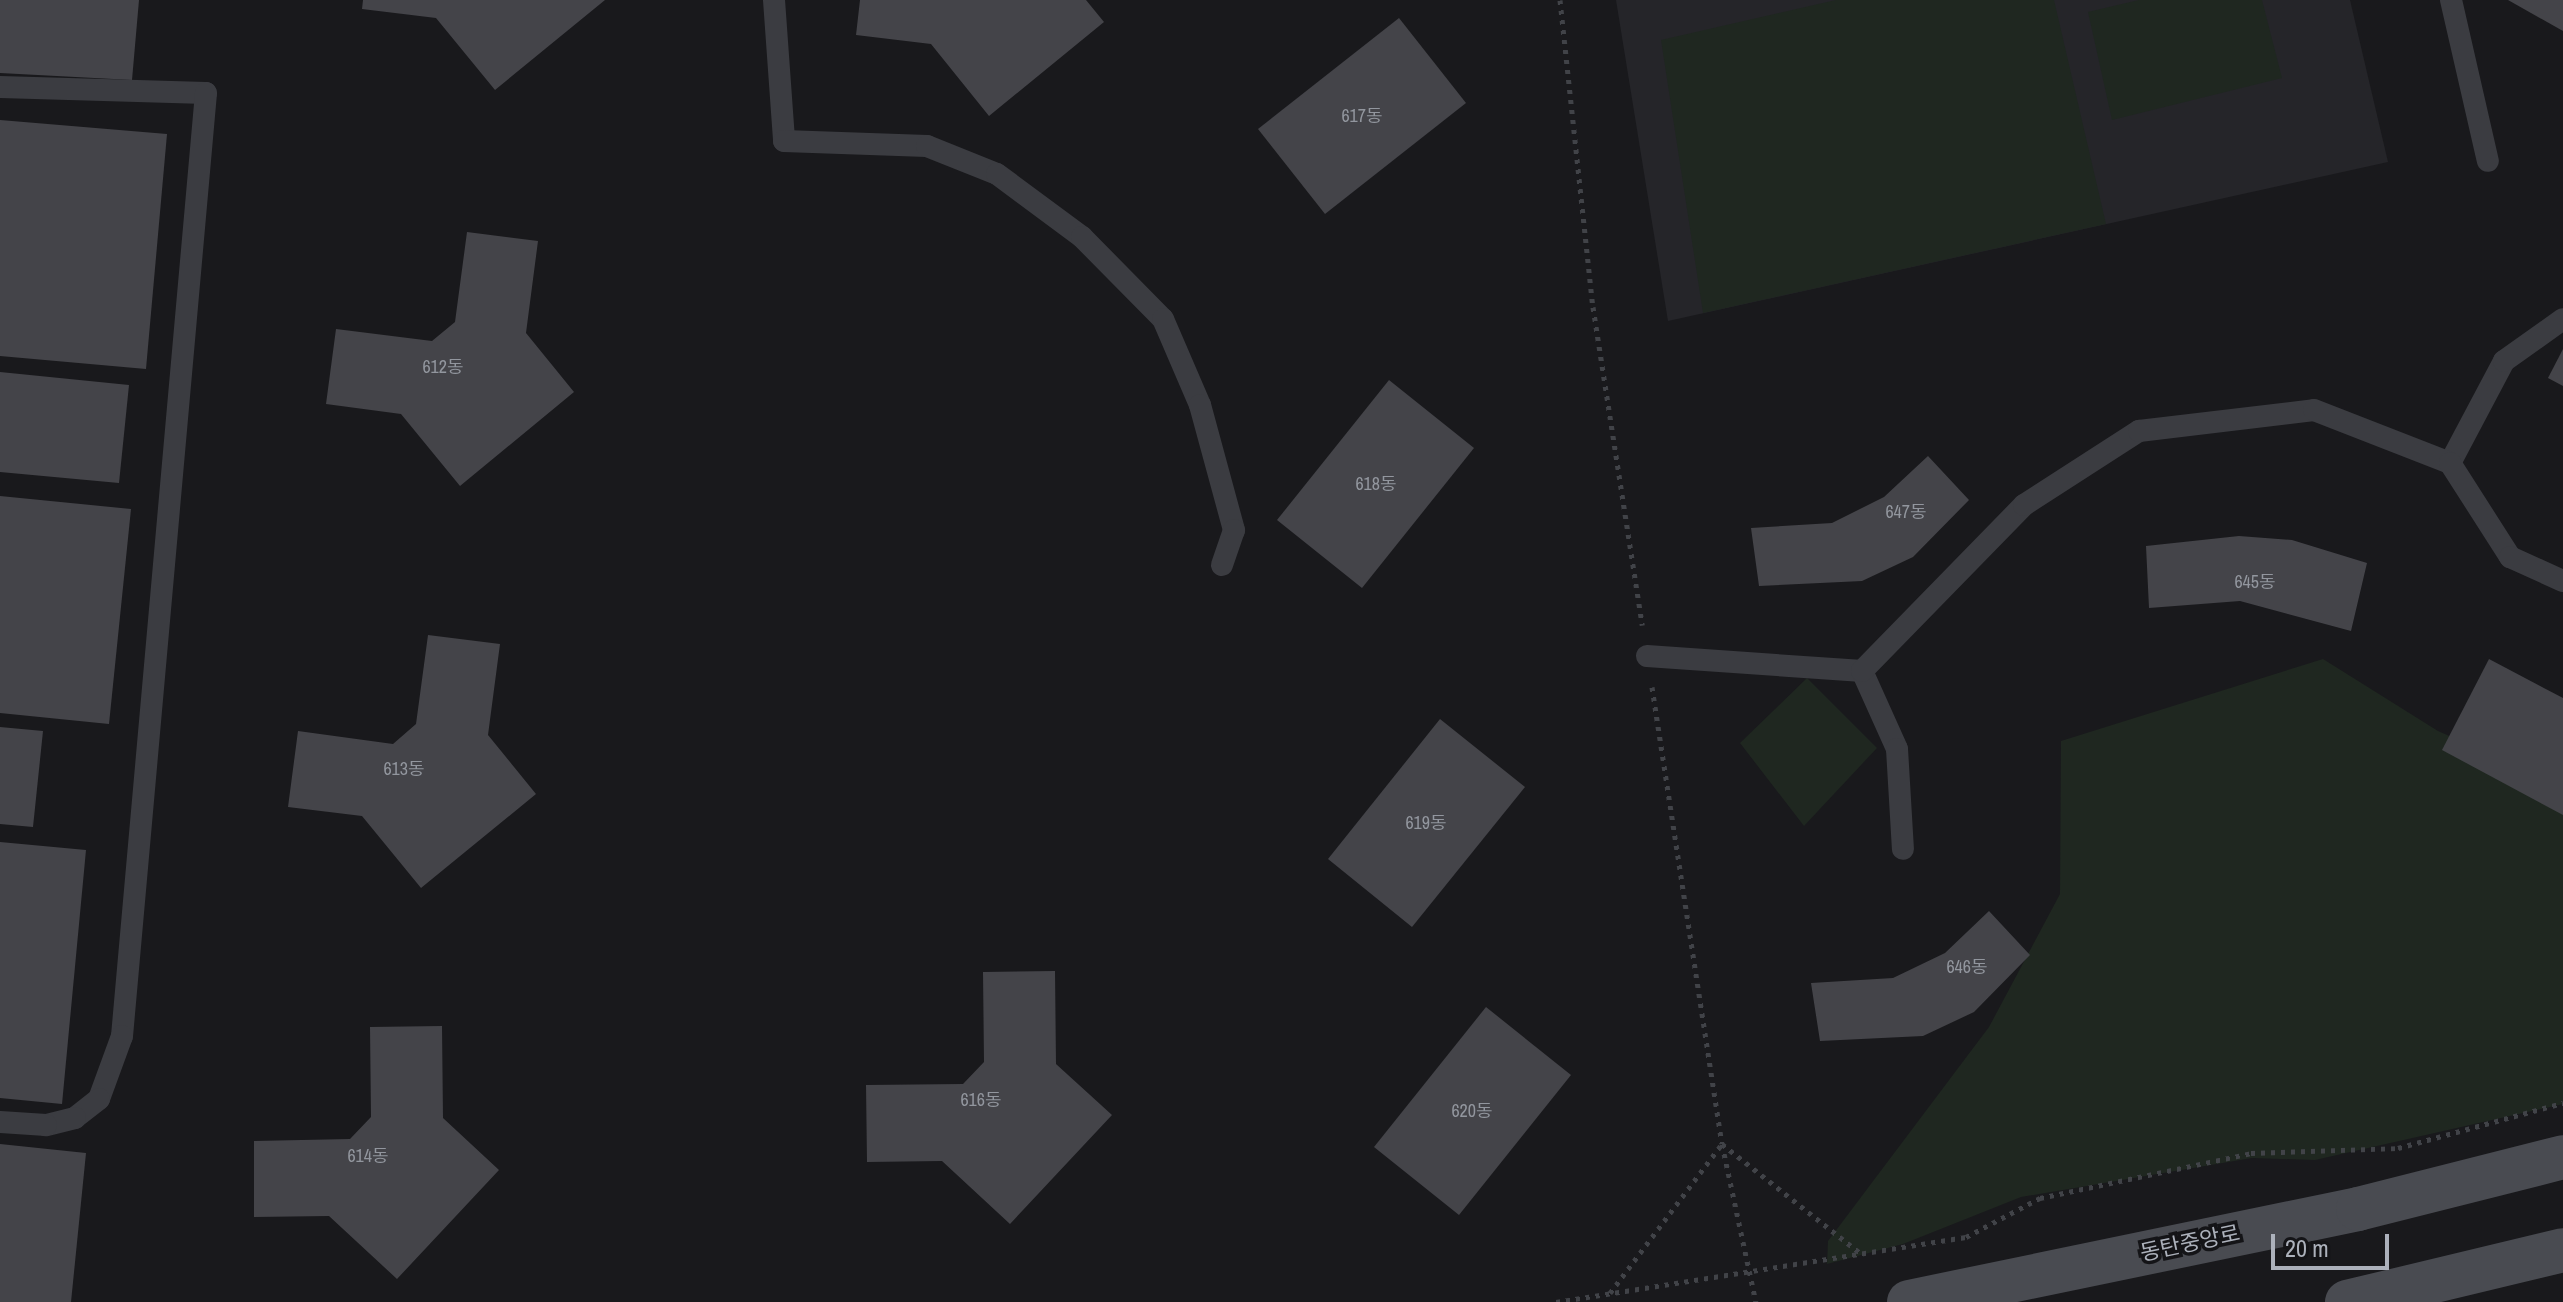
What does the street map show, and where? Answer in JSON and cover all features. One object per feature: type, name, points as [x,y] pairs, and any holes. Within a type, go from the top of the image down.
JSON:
[{"type":"street","name":"동탄중앙로","points":[[1909,1302],[2358,1209],[2563,1157]]},
{"type":"street","points":[[2347,1302],[2563,1250]]},
{"type":"lane","points":[[774,0],[784,141],[927,146],[997,174],[1082,237],[1163,319],[1200,405],[1234,530],[1222,565]]},
{"type":"lane","points":[[2451,0],[2488,161]]},
{"type":"lane","points":[[0,87],[206,93],[122,1036],[99,1099],[75,1118],[46,1125],[0,1122]]},
{"type":"lane","points":[[2450,463],[2504,361],[2563,319]]},
{"type":"lane","points":[[1647,656],[1862,671],[2024,505],[2139,431],[2314,410],[2450,463],[2510,557],[2563,581]]},
{"type":"lane","points":[[1862,671],[1897,749],[1903,849]]},
{"type":"path","points":[[1560,0],[1593,307],[1722,1144],[1756,1302]]},
{"type":"path","points":[[1556,1302],[1966,1237],[2040,1198],[2251,1153],[2398,1148],[2563,1103]]},
{"type":"path","points":[[1722,1144],[1860,1253]]},
{"type":"path","points":[[1609,1293],[1722,1144]]},
{"type":"shaded area","points":[[1616,0],[2350,0],[2388,162],[1668,321]]},
{"type":"shaded area","points":[[1836,0],[2054,0],[2106,224],[1703,313],[1661,40]]},
{"type":"shaded area","points":[[2139,0],[2262,0],[2282,78],[2112,120],[2088,12]]},
{"type":"shaded area","points":[[2323,659],[2438,731],[2563,786],[2563,1104],[2315,1160],[2252,1158],[2021,1197],[1903,1244],[1827,1264],[1828,1241],[1989,1027],[2060,894],[2061,741]]},
{"type":"shaded area","points":[[1807,678],[1877,748],[1804,826],[1740,743]]},
{"type":"building","points":[[0,0],[139,0],[132,80],[0,73]]},
{"type":"building","points":[[363,0],[605,0],[495,90],[436,18],[362,9]]},
{"type":"building","points":[[860,0],[1086,0],[1104,22],[989,116],[931,44],[856,35]]},
{"type":"building","points":[[2508,0],[2563,0],[2563,31]]},
{"type":"building","points":[[1399,18],[1466,103],[1325,214],[1258,129]]},
{"type":"building","points":[[0,120],[167,134],[146,369],[0,356]]},
{"type":"building","points":[[467,232],[538,241],[526,333],[574,392],[460,486],[401,414],[326,404],[336,329],[432,341],[455,322]]},
{"type":"building","points":[[2563,349],[2563,386],[2548,378]]},
{"type":"building","points":[[0,372],[129,385],[119,483],[0,472]]},
{"type":"building","points":[[1389,380],[1474,448],[1362,588],[1277,520]]},
{"type":"building","points":[[1928,456],[1969,500],[1913,557],[1862,581],[1759,586],[1751,528],[1832,523],[1884,497]]},
{"type":"building","points":[[0,496],[131,509],[109,724],[0,713]]},
{"type":"building","points":[[2239,536],[2292,540],[2367,563],[2351,631],[2240,601],[2149,608],[2146,546]]},
{"type":"building","points":[[428,635],[500,644],[488,735],[536,794],[421,888],[362,816],[288,807],[298,731],[393,744],[416,724]]},
{"type":"building","points":[[2489,659],[2563,698],[2563,815],[2442,750]]},
{"type":"building","points":[[1440,719],[1525,787],[1412,927],[1328,859]]},
{"type":"building","points":[[0,727],[43,731],[33,827],[0,824]]},
{"type":"building","points":[[0,842],[86,850],[62,1104],[0,1098]]},
{"type":"building","points":[[1989,911],[2030,955],[1974,1012],[1923,1036],[1820,1041],[1811,983],[1893,978],[1945,953]]},
{"type":"building","points":[[1055,971],[1056,1064],[1112,1115],[1010,1224],[942,1161],[867,1162],[866,1085],[963,1084],[984,1062],[983,972]]},
{"type":"building","points":[[1486,1007],[1571,1075],[1459,1215],[1374,1147]]},
{"type":"building","points":[[442,1026],[443,1118],[499,1170],[397,1279],[329,1216],[254,1217],[254,1141],[350,1139],[371,1117],[370,1027]]},
{"type":"building","points":[[0,1144],[86,1153],[71,1302],[0,1302]]}]
